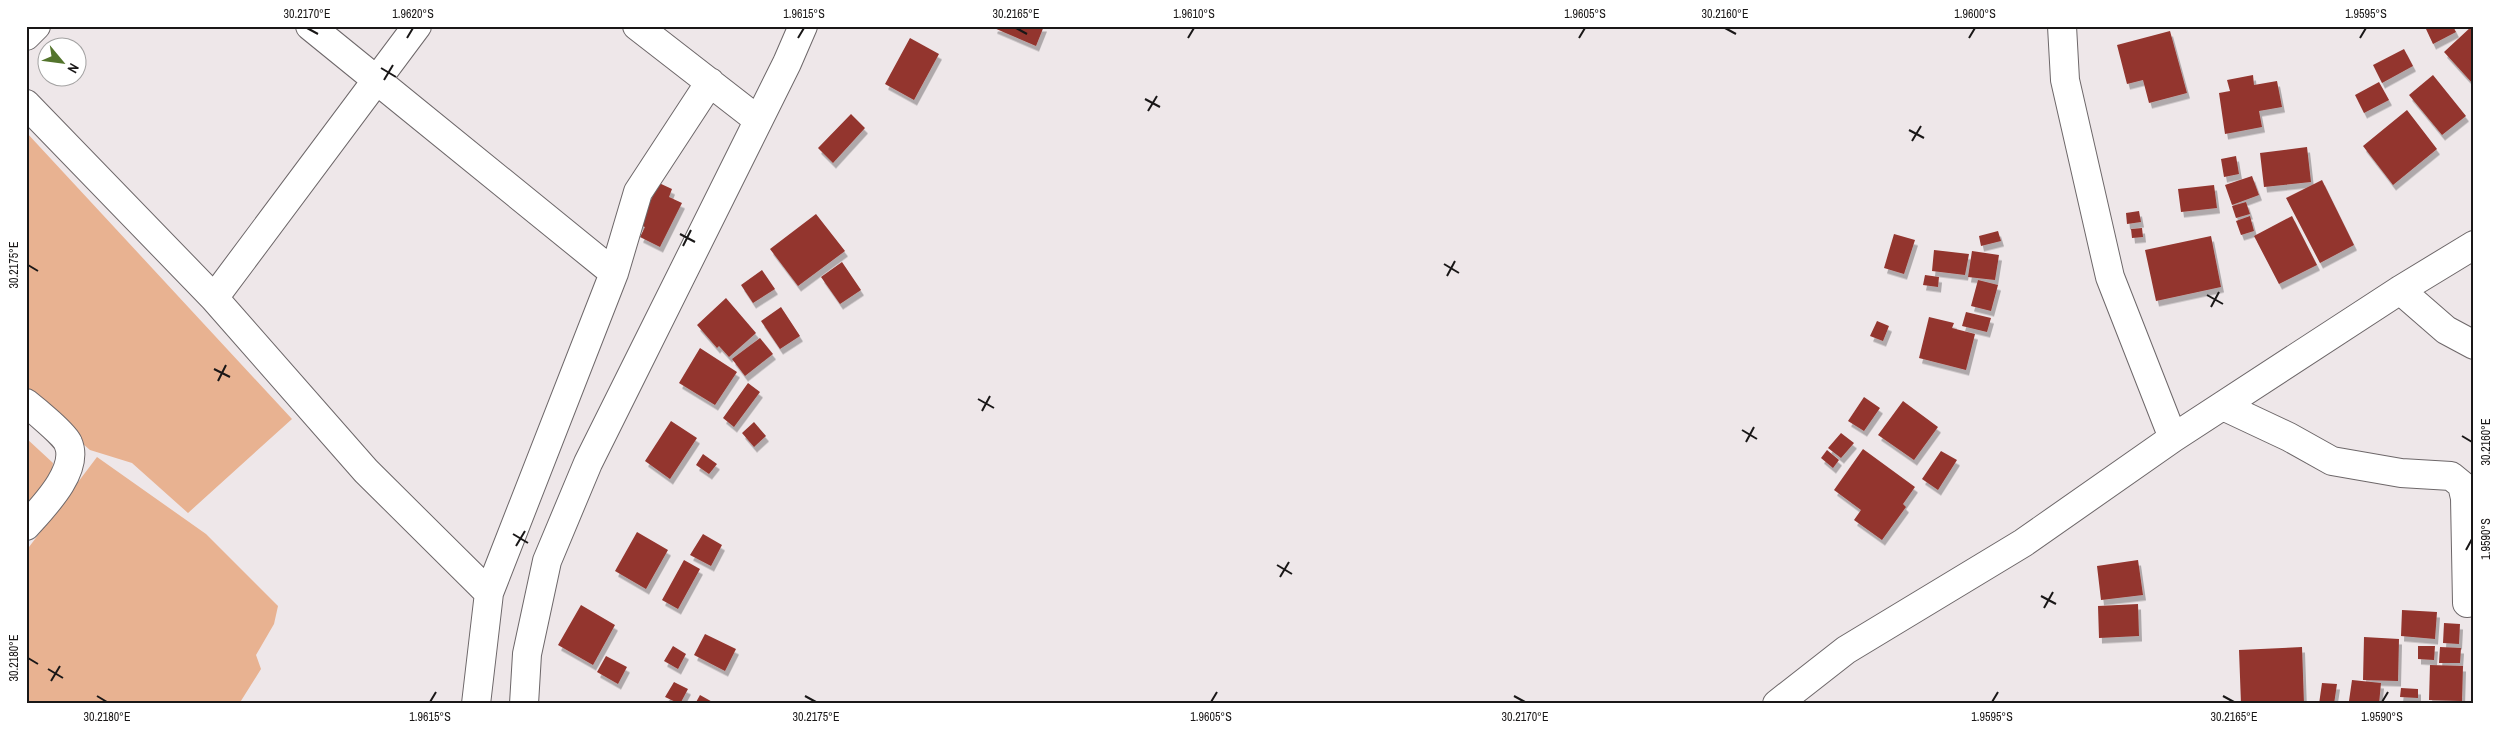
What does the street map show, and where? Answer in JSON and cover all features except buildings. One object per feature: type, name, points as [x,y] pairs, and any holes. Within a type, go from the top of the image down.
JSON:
[{"type":"street","points":[[26,36],[36,26]]},
{"type":"street","points":[[310,26],[614,273]]},
{"type":"street","points":[[214,298],[417,26]]},
{"type":"street","points":[[637,26],[758,120]]},
{"type":"street","points":[[524,704],[527,654],[547,561],[588,463],[787,63],[803,26]]},
{"type":"street","points":[[2062,26],[2065,80],[2110,277],[2173,438]]},
{"type":"street","points":[[476,704],[489,593],[614,273],[638,192],[710,82]]},
{"type":"street","points":[[26,104],[214,298],[366,471],[489,593]]},
{"type":"street","points":[[1777,704],[1846,650],[2023,543],[2173,438],[2400,290],[2474,245]]},
{"type":"street","points":[[2400,290],[2446,330],[2474,345]]},
{"type":"street","points":[[26,403],[68,442],[72,461],[54,494],[26,526]]},
{"type":"street","points":[[2223,406],[2289,437],[2332,461],[2401,473],[2451,476],[2462,485],[2465,498],[2467,602]]},
{"type":"shaded area","points":[[26,132],[292,419],[188,513],[132,463],[90,450],[26,395]]},
{"type":"shaded area","points":[[26,438],[53,463],[51,476],[26,507]]},
{"type":"shaded area","points":[[97,457],[206,534],[278,606],[274,624],[256,655],[261,669],[239,704],[26,704],[26,551]]}]
